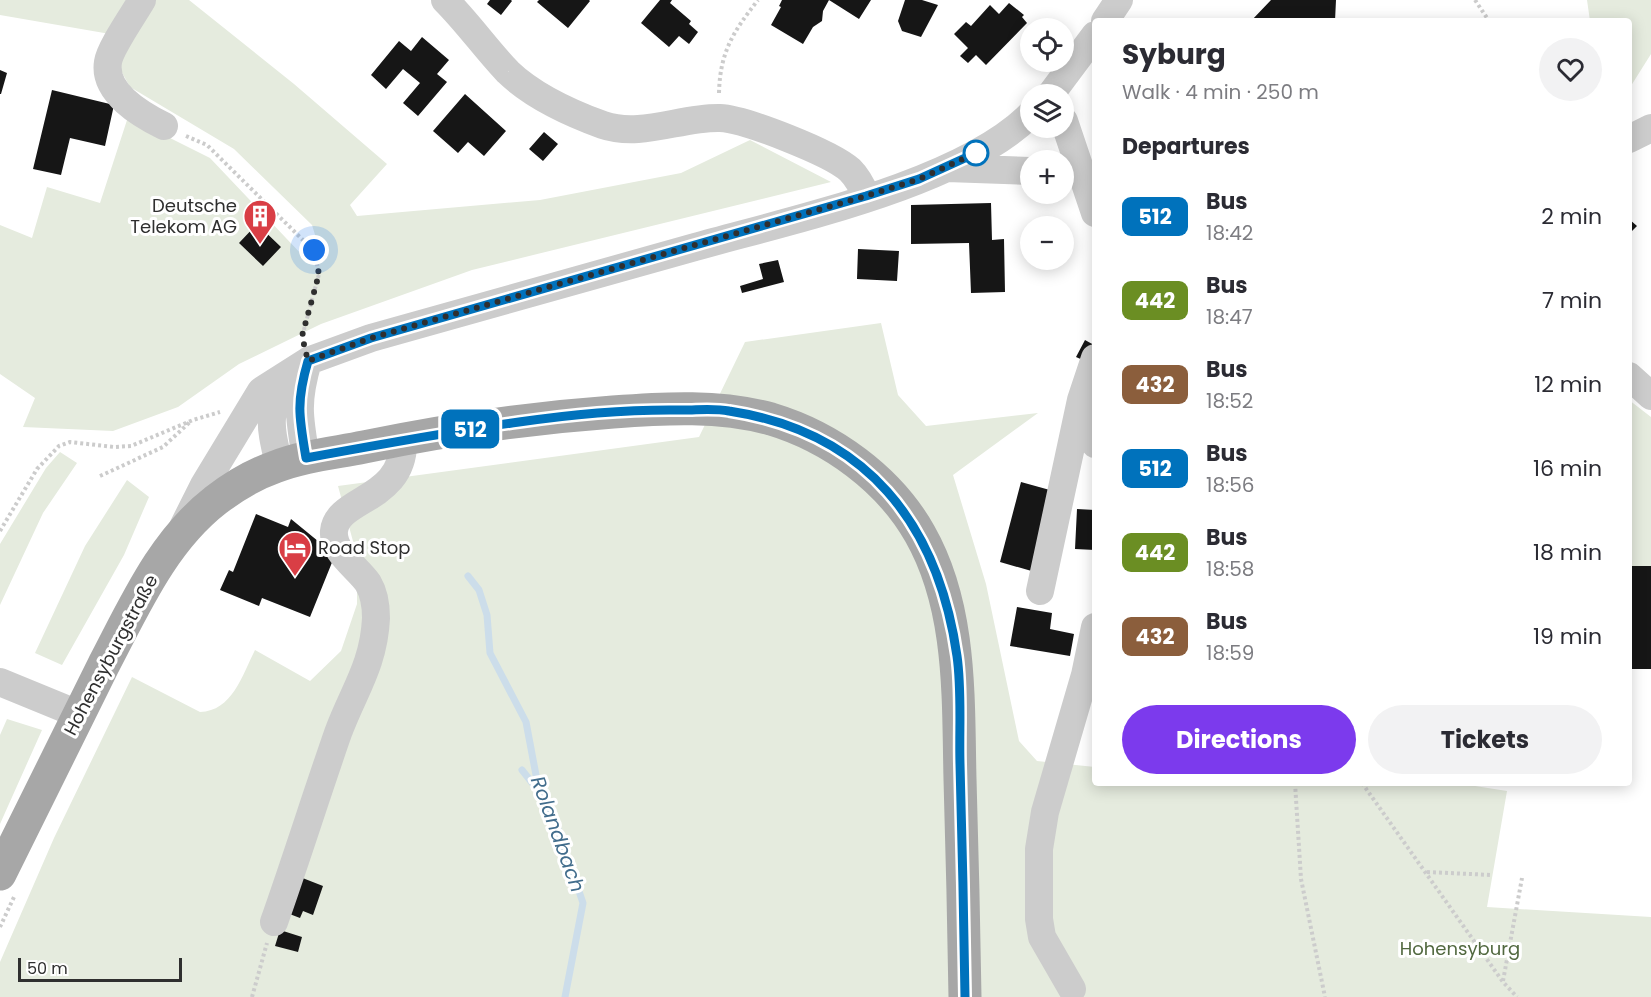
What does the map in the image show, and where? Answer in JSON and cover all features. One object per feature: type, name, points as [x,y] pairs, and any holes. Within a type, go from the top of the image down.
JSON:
[{"type":"main road","name":"Hohensyburgstraße","points":[[0,874],[140,593],[180,534],[216,500],[249,479],[293,461],[403,439],[563,416],[654,409],[726,410],[772,420],[812,436],[852,460],[874,477],[898,502],[920,534],[937,571],[957,657],[965,997]]},
{"type":"street","points":[[142,0],[108,63],[112,83],[122,97],[140,114],[165,126]]},
{"type":"street","points":[[445,0],[516,78],[531,91],[578,115],[606,126],[648,129],[718,118],[750,123],[848,168],[861,182],[866,196]]},
{"type":"street","points":[[1107,18],[1119,0]]},
{"type":"street","points":[[1060,84],[1092,39]]},
{"type":"street","points":[[180,534],[204,485],[244,416],[261,392],[297,367],[371,338],[866,196],[945,168],[1000,138],[1020,123]]},
{"type":"street","points":[[1632,138],[1651,128]]},
{"type":"street","points":[[1069,138],[1092,205]]},
{"type":"street","points":[[945,168],[1020,171]]},
{"type":"street","points":[[293,461],[270,425],[271,410],[297,367]]},
{"type":"street","points":[[1040,591],[1081,400],[1092,367]]},
{"type":"street","points":[[1632,379],[1651,396]]},
{"type":"street","points":[[1081,400],[1089,409],[1092,426]]},
{"type":"street","points":[[274,922],[339,730],[366,673],[375,640],[376,608],[369,584],[339,549],[334,531],[337,521],[351,508],[376,494],[398,469],[404,456],[403,439]]},
{"type":"street","points":[[1072,989],[1042,937],[1039,919],[1039,849],[1045,812],[1085,675],[1092,641]]},
{"type":"street","points":[[0,682],[78,714]]},
{"type":"path","points":[[718,118],[720,65],[737,26],[758,0]]},
{"type":"path","points":[[1475,0],[1487,18]]},
{"type":"path","points":[[165,126],[207,145],[314,250],[319,274],[302,336],[297,367]]},
{"type":"path","points":[[0,531],[37,469],[59,446],[70,442],[114,447],[131,446],[193,420],[226,410]]},
{"type":"path","points":[[100,476],[163,447],[193,420]]},
{"type":"path","points":[[1296,786],[1301,879],[1325,997]]},
{"type":"path","points":[[1364,786],[1503,982],[1517,997]]},
{"type":"path","points":[[1426,872],[1492,875]]},
{"type":"path","points":[[1503,982],[1522,878]]},
{"type":"path","points":[[252,997],[274,922]]},
{"type":"green space","points":[[0,0],[130,0],[110,34],[0,15]]},
{"type":"green space","points":[[150,0],[189,0],[294,84],[387,164],[350,205],[357,216],[540,200],[681,173],[750,140],[831,182],[472,270],[321,324],[239,364],[178,407],[113,431],[23,427],[35,398],[0,374],[0,225],[32,238],[47,187],[100,203],[128,117],[210,158],[304,257],[316,238],[312,225],[234,149],[130,87],[120,69],[123,46]]},
{"type":"green space","points":[[1587,0],[1651,0],[1651,54],[1632,84],[1632,18],[1590,18]]},
{"type":"green space","name":"Hohensyburg","points":[[881,323],[898,395],[926,426],[1038,413],[953,475],[986,584],[1019,741],[1037,761],[1092,767],[1092,786],[1475,786],[1507,791],[1487,907],[1651,917],[1651,997],[0,997],[0,962],[54,838],[132,677],[200,712],[220,706],[228,699],[240,681],[255,650],[310,681],[341,651],[357,604],[357,556],[338,486],[699,437],[745,342]]},
{"type":"green space","points":[[1632,402],[1651,417],[1651,566],[1632,566]]},
{"type":"green space","points":[[60,452],[77,463],[43,513],[0,605],[0,544],[46,468]]},
{"type":"green space","points":[[127,480],[149,497],[124,555],[62,665],[35,653],[85,546]]},
{"type":"green space","points":[[7,719],[42,730],[0,824],[0,735]]},
{"type":"building","points":[[490,0],[512,1],[501,15],[487,4]]},
{"type":"building","points":[[539,0],[590,1],[568,28],[537,2]]},
{"type":"building","points":[[660,0],[672,0],[670,3],[691,21],[689,24],[698,32],[689,44],[679,36],[669,47],[641,23]]},
{"type":"building","points":[[782,0],[829,0],[823,11],[822,21],[813,27],[803,44],[771,25],[781,7],[779,6]]},
{"type":"building","points":[[829,0],[871,0],[859,19]]},
{"type":"building","points":[[905,0],[922,0],[938,5],[921,37],[902,31],[898,21]]},
{"type":"building","points":[[1271,0],[1336,0],[1335,18],[1254,18]]},
{"type":"building","points":[[1009,3],[1024,15],[1020,18],[1020,30],[986,65],[976,55],[968,63],[960,56],[968,48],[954,34],[966,22],[971,26],[990,5],[999,14]]},
{"type":"building","points":[[422,37],[449,60],[437,74],[447,82],[418,116],[403,103],[420,83],[403,69],[386,89],[371,75],[399,41],[411,51]]},
{"type":"building","points":[[0,70],[7,73],[1,94],[0,94]]},
{"type":"building","points":[[52,90],[114,105],[105,146],[70,138],[61,175],[33,169]]},
{"type":"building","points":[[465,94],[506,131],[484,156],[468,142],[458,153],[433,131]]},
{"type":"building","points":[[544,132],[558,144],[543,161],[529,149]]},
{"type":"building","points":[[991,203],[992,240],[1004,239],[1005,292],[971,293],[969,243],[911,244],[911,205]]},
{"type":"building","points":[[1632,222],[1637,226],[1632,231]]},
{"type":"building","name":"Deutsche Telekom AG","points":[[257,224],[281,247],[263,266],[239,243]]},
{"type":"building","points":[[858,249],[899,251],[897,281],[857,279]]},
{"type":"building","points":[[778,260],[784,282],[742,293],[740,286],[763,279],[759,264]]},
{"type":"building","points":[[1085,340],[1092,344],[1085,361],[1076,357]]},
{"type":"building","points":[[1021,482],[1057,492],[1035,572],[1000,562]]},
{"type":"building","points":[[1077,509],[1092,510],[1092,550],[1075,549]]},
{"type":"building","points":[[256,514],[288,527],[291,519],[335,555],[310,617],[262,598],[259,606],[220,590],[229,570],[233,572]]},
{"type":"building","points":[[1632,566],[1651,566],[1651,669],[1632,669]]},
{"type":"building","points":[[1017,607],[1052,613],[1050,629],[1074,634],[1070,656],[1010,646]]},
{"type":"building","points":[[300,877],[323,886],[313,915],[303,911],[300,918],[287,913]]},
{"type":"building","points":[[280,930],[302,937],[298,952],[275,946]]},
{"type":"waterway","name":"Rolandbach","points":[[468,576],[479,590],[487,615],[490,653],[526,722],[539,791],[556,823],[583,903],[565,997]]},
{"type":"waterway","points":[[522,770],[537,789]]},
{"type":"bus line","name":"512","points":[[965,997],[957,657],[937,571],[920,534],[898,502],[874,477],[852,460],[812,436],[772,420],[726,410],[654,409],[563,416],[403,439],[306,458],[298,410],[299,392],[308,361],[371,338],[787,221],[919,179],[976,153]]},
{"type":"place","name":"Deutsche Telekom AG","points":[[260,245]]},
{"type":"place","name":"Road Stop","points":[[295,577]]},
{"type":"route","points":[[314,250],[319,274],[302,336],[308,361],[371,338],[787,221],[919,179],[976,153]]}]
